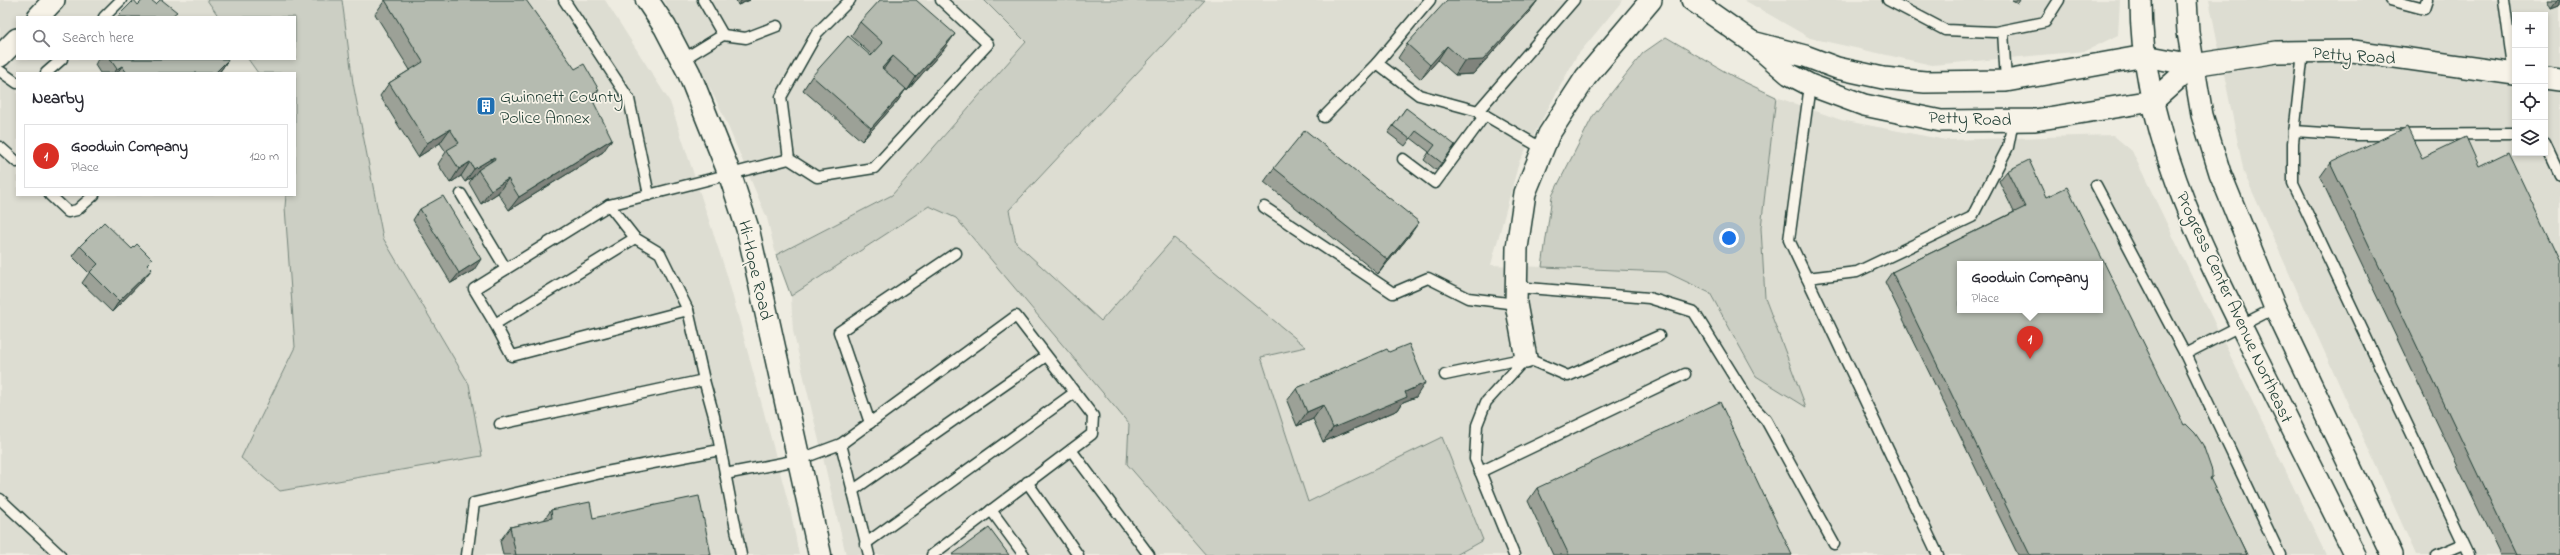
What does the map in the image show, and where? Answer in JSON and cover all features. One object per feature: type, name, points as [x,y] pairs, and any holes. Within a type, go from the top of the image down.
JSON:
[{"type":"street","points":[[39,16],[54,0]]},
{"type":"street","name":"Hi-Hope Road","points":[[647,0],[682,60],[730,175],[748,230],[820,555]]},
{"type":"street","points":[[1526,358],[1516,296],[1517,248],[1525,193],[1549,134],[1586,77],[1651,0]]},
{"type":"street","name":"Petty Road","points":[[1692,0],[1752,42],[1788,74],[1810,85],[1864,105],[1941,120],[2013,121],[2034,120],[2153,101]]},
{"type":"street","name":"Progress Center Avenue Northeast","points":[[2141,0],[2145,56],[2153,101],[2186,210],[2241,326],[2355,555]]},
{"type":"street","name":"Progress Center Avenue Northeast","points":[[2186,0],[2188,32],[2202,115],[2216,161],[2275,308],[2392,555]]},
{"type":"street","points":[[0,59],[16,40]]},
{"type":"street","name":"Petty Road","points":[[1752,42],[1805,56],[1837,68],[1883,78],[1925,82],[2006,81],[2145,56],[2193,65],[2277,52],[2354,51],[2512,75]]},
{"type":"street","points":[[2153,101],[2193,65]]},
{"type":"street","points":[[2548,78],[2560,80]]},
{"type":"lane","points":[[105,16],[121,0]]},
{"type":"lane","points":[[564,0],[629,99],[649,195]]},
{"type":"lane","points":[[703,0],[723,34]]},
{"type":"lane","points":[[850,0],[816,33],[781,96],[790,158],[817,177],[874,168],[988,44],[941,0]]},
{"type":"lane","points":[[1324,117],[1377,62],[1430,0]]},
{"type":"lane","points":[[1403,159],[1435,183],[1481,113],[1574,0]]},
{"type":"lane","points":[[1888,0],[1945,30],[2003,31],[2044,22],[2059,0]]},
{"type":"lane","points":[[2390,0],[2424,9],[2427,0]]},
{"type":"lane","points":[[2504,0],[2512,60]]},
{"type":"lane","points":[[682,60],[723,34],[746,38],[776,26]]},
{"type":"lane","points":[[2003,31],[2006,81]]},
{"type":"lane","points":[[2303,52],[2294,131],[2293,183],[2469,555]]},
{"type":"lane","points":[[0,59],[16,84]]},
{"type":"lane","points":[[47,72],[61,60]]},
{"type":"lane","points":[[1377,62],[1419,95],[1481,113],[1543,149]]},
{"type":"lane","points":[[1810,85],[1789,240],[1938,555]]},
{"type":"lane","points":[[1807,278],[1857,272],[1972,217],[2008,147],[2013,121]]},
{"type":"lane","points":[[2294,131],[2355,135],[2512,134]]},
{"type":"lane","points":[[3,149],[16,161]]},
{"type":"lane","points":[[2548,150],[2560,176]]},
{"type":"lane","points":[[688,310],[512,356],[474,289],[609,204],[730,175],[790,158]]},
{"type":"lane","points":[[2096,185],[2185,354],[2280,555]]},
{"type":"lane","points":[[461,194],[506,269]]},
{"type":"lane","points":[[51,196],[68,212],[78,210],[93,196]]},
{"type":"lane","points":[[609,204],[635,238],[660,253],[688,310],[720,450],[741,555]]},
{"type":"lane","points":[[1264,208],[1393,293],[1428,278],[1468,298],[1516,296],[1649,298],[1694,312],[1751,404],[1766,420],[1834,544]]},
{"type":"lane","points":[[495,324],[635,238]]},
{"type":"lane","points":[[870,423],[839,332],[956,253]]},
{"type":"lane","points":[[2185,354],[2275,308]]},
{"type":"lane","points":[[725,474],[798,460],[841,444],[1016,316],[1092,416],[1092,434],[932,555]]},
{"type":"lane","points":[[1445,374],[1526,358],[1568,376],[1659,336]]},
{"type":"lane","points":[[852,491],[1046,356]]},
{"type":"lane","points":[[1514,555],[1475,459],[1477,425],[1486,402],[1526,358]]},
{"type":"lane","points":[[1480,472],[1685,374]]},
{"type":"lane","points":[[500,424],[704,380]]},
{"type":"lane","points":[[865,544],[1074,393]]},
{"type":"lane","points":[[841,444],[869,555]]},
{"type":"lane","points":[[467,555],[474,503],[601,473],[720,450]]},
{"type":"lane","points":[[1071,450],[1149,555]]},
{"type":"lane","points":[[1028,482],[1078,555]]},
{"type":"lane","points":[[0,499],[60,555]]},
{"type":"lane","points":[[992,510],[1024,555]]},
{"type":"lane","points":[[2437,555],[2463,544]]},
{"type":"shaded area","points":[[0,0],[207,0],[218,16],[16,16],[16,60],[249,60],[257,72],[16,72],[16,196],[286,196],[295,347],[241,458],[280,491],[482,455],[469,384],[383,238],[353,83],[342,0],[605,0],[670,102],[727,275],[791,513],[799,555],[0,555]]},
{"type":"shaded area","points":[[207,0],[342,0],[353,83],[383,238],[469,384],[482,456],[280,491],[241,458],[295,347],[285,207],[286,196],[296,196],[296,72],[257,72],[249,60],[296,60],[296,16],[218,16]]},
{"type":"shaded area","points":[[664,0],[984,0],[1026,42],[892,195],[776,255],[767,218],[721,110]]},
{"type":"shaded area","points":[[984,0],[1205,0],[1009,210],[1016,243],[1101,321],[1174,238],[1306,347],[1261,357],[1308,502],[1442,437],[1483,540],[1456,555],[1206,555],[1127,464],[1129,424],[956,218],[929,206],[791,296],[776,255],[892,195],[1026,42]]},
{"type":"shaded area","points":[[1205,0],[1623,0],[1576,57],[1519,162],[1491,265],[1666,272],[1710,293],[1756,376],[1805,406],[1765,298],[1761,228],[1776,97],[1841,120],[1946,140],[2113,135],[2132,151],[2326,555],[1456,555],[1483,540],[1442,438],[1308,502],[1261,357],[1306,347],[1101,321],[1016,243],[1009,210]]},
{"type":"shaded area","points":[[1744,0],[2120,0],[2118,35],[2086,51],[1932,65],[1810,38]]},
{"type":"shaded area","points":[[2209,0],[2560,0],[2560,555],[2416,555],[2244,173]]},
{"type":"shaded area","points":[[1666,37],[1734,77],[1776,97],[1761,228],[1765,298],[1806,407],[1756,376],[1710,293],[1666,272],[1542,267],[1552,196],[1593,116],[1643,53]]},
{"type":"shaded area","points":[[928,206],[956,218],[1129,424],[1127,464],[1206,555],[846,555],[793,331],[791,296]]},
{"type":"building","points":[[134,0],[138,5],[143,0],[151,0],[156,4],[162,0],[177,12],[173,15],[174,16],[118,16]]},
{"type":"building","name":"Gwinnett County Police Annex","points":[[385,0],[526,0],[575,69],[584,64],[599,90],[590,95],[612,139],[519,197],[508,179],[491,190],[478,170],[495,159],[494,157],[474,169],[470,162],[459,169],[447,150],[459,143],[450,129],[427,143],[389,83],[423,62]]},
{"type":"building","points":[[880,0],[916,0],[955,34],[916,77],[893,56],[882,68],[906,89],[871,128],[812,76],[848,36],[871,56],[883,43],[860,22]]},
{"type":"building","points":[[1447,0],[1538,0],[1483,60],[1464,61],[1447,46],[1430,65],[1407,44]]},
{"type":"building","points":[[111,60],[228,60],[216,72],[126,72],[122,66],[117,69]]},
{"type":"building","points":[[1406,108],[1455,145],[1442,163],[1429,153],[1435,145],[1416,131],[1410,139],[1393,126]]},
{"type":"building","points":[[2407,127],[2422,158],[2466,137],[2479,166],[2508,152],[2560,262],[2560,555],[2516,555],[2330,163]]},
{"type":"building","points":[[1305,130],[1419,222],[1388,260],[1274,168]]},
{"type":"building","points":[[2029,160],[2046,197],[2067,187],[2184,425],[2186,424],[2195,433],[2203,445],[2212,471],[2212,477],[2210,478],[2247,555],[2030,555],[1892,272],[2025,207],[2007,171]]},
{"type":"building","points":[[443,196],[481,259],[459,273],[420,209]]},
{"type":"building","points":[[104,222],[132,249],[137,244],[152,259],[147,264],[152,269],[119,301],[90,272],[98,264],[80,246]]},
{"type":"building","points":[[1409,344],[1425,383],[1405,392],[1407,397],[1333,428],[1323,405],[1307,412],[1297,388],[1387,349],[1389,352]]},
{"type":"building","points":[[1720,402],[1792,555],[1569,555],[1537,488]]},
{"type":"building","points":[[699,496],[711,555],[516,555],[510,527],[552,518],[551,510],[590,502],[593,518]]},
{"type":"building","points":[[989,528],[1009,555],[952,555]]},
{"type":"place","name":"Gwinnett County Police Annex","points":[[486,106]]},
{"type":"place","name":"Goodwin Company","points":[[2030,359]]}]
